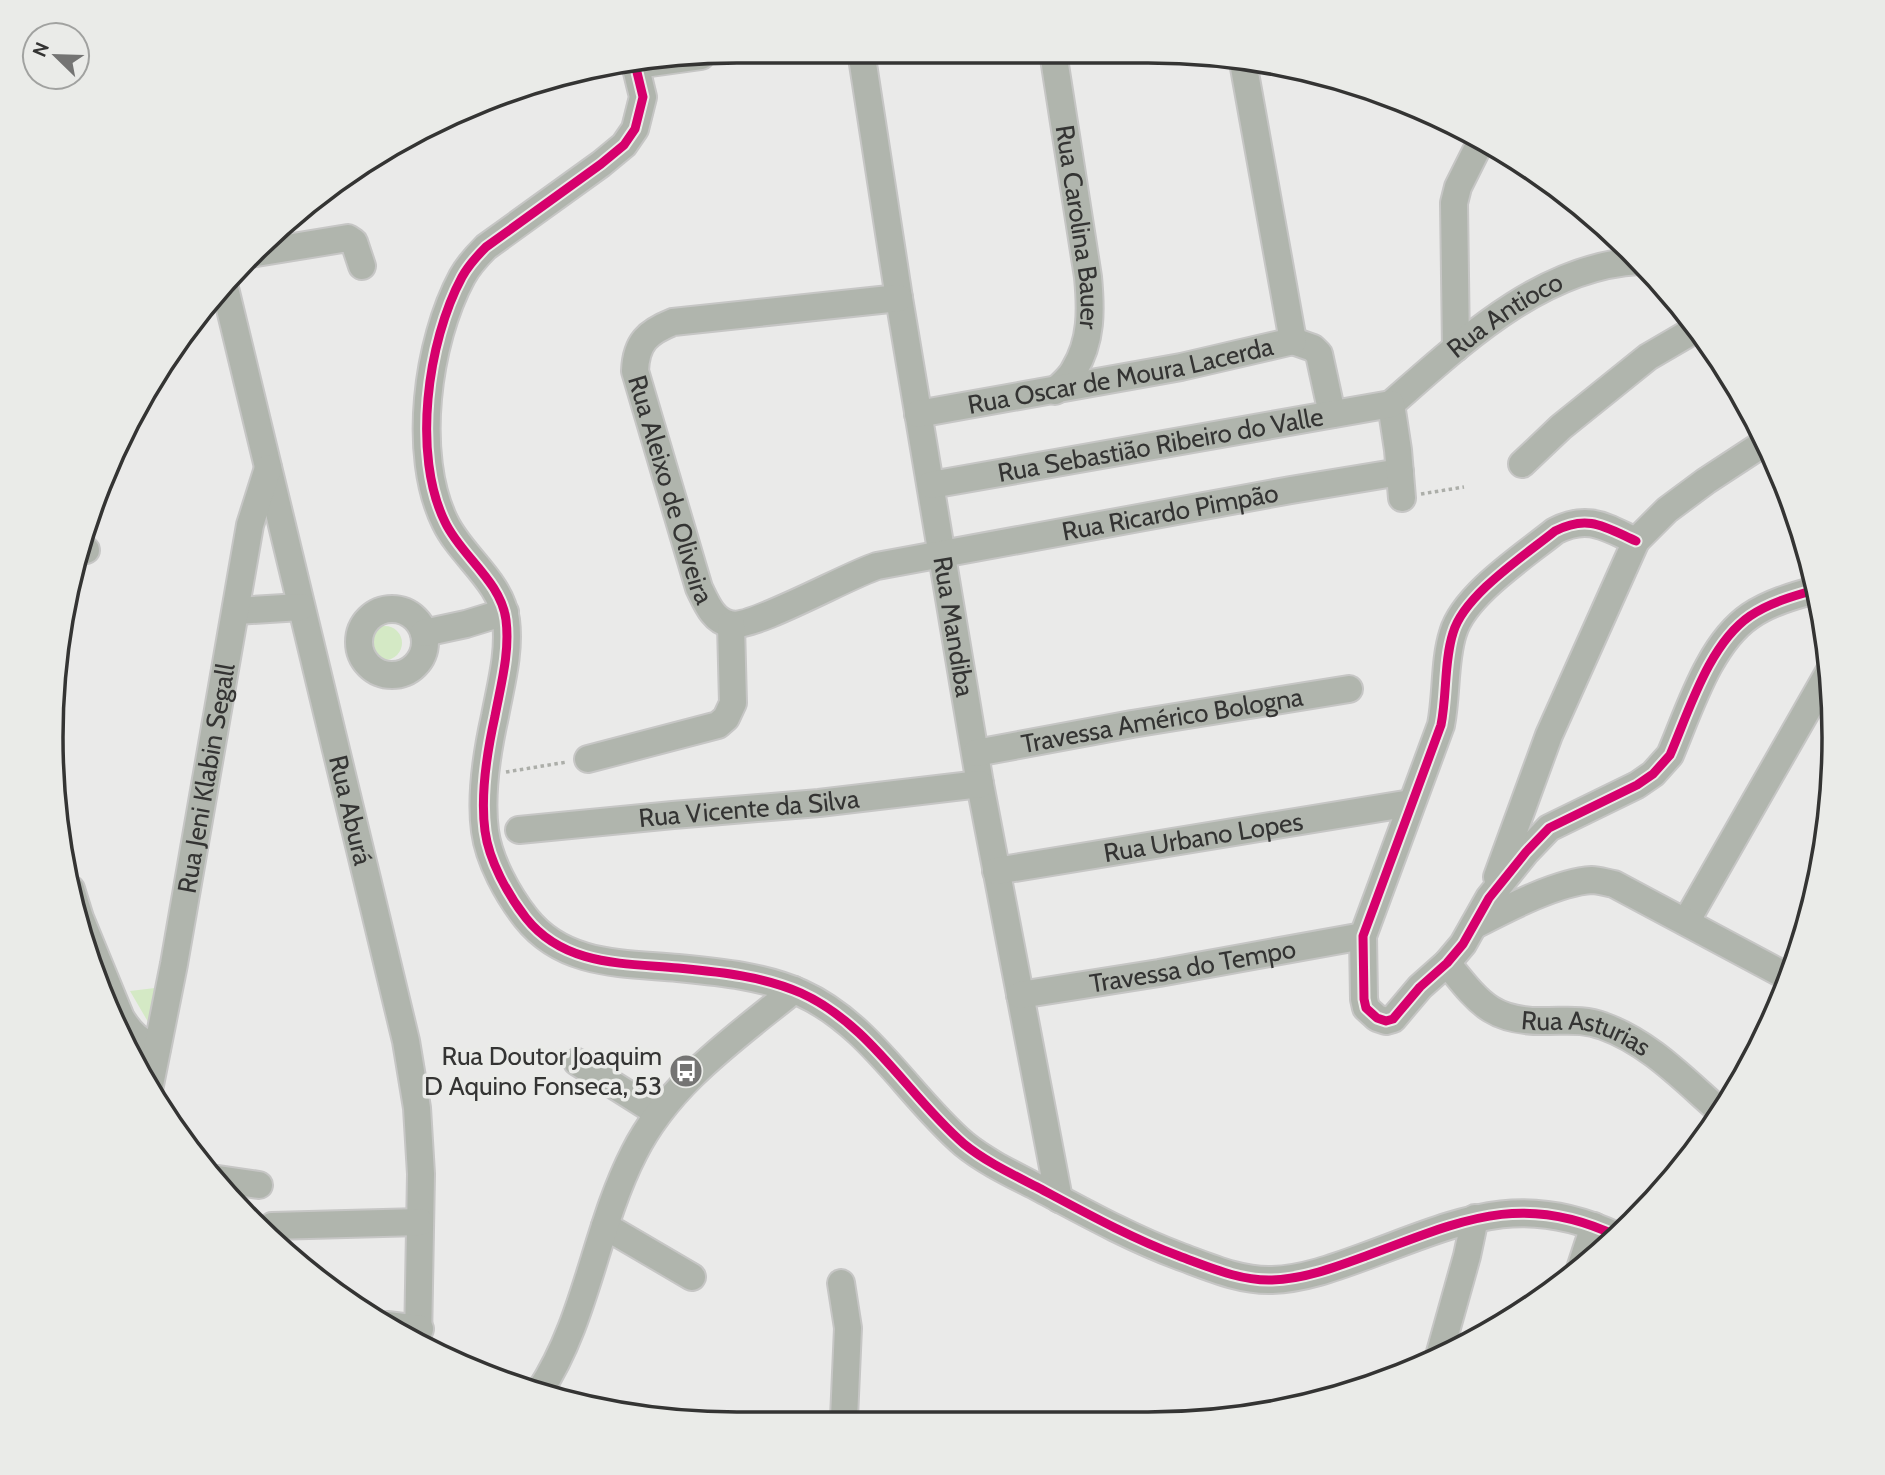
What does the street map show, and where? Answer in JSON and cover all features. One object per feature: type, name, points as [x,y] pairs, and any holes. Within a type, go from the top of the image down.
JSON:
[{"type":"street","name":"Rua Mandiba","points":[[862,63],[980,783],[1059,1199]]},
{"type":"street","name":"Rua Carolina Bauer","points":[[1055,63],[1091,310],[1089,334],[1074,371],[1055,391]]},
{"type":"street","name":"Rua Oscar de Moura Lacerda","points":[[918,414],[1181,367],[1293,341],[1245,70]]},
{"type":"street","points":[[637,71],[643,97],[635,129],[624,145],[486,247],[463,275],[448,310],[438,344],[428,415],[427,453],[434,494],[455,540],[493,587],[505,612],[508,639],[486,775],[485,832],[494,862],[527,920],[559,946],[579,956],[610,962],[727,973],[794,990],[833,1013],[870,1045],[968,1148],[1059,1199],[1159,1248],[1221,1271],[1266,1281],[1291,1279],[1332,1269],[1475,1218],[1508,1213],[1542,1212],[1606,1231]]},
{"type":"street","points":[[1456,348],[1454,203],[1458,187],[1477,149]]},
{"type":"street","points":[[274,249],[348,238],[354,242],[362,266]]},
{"type":"street","name":"Rua Antioco","points":[[1391,404],[1456,348],[1517,305],[1578,273],[1625,262]]},
{"type":"street","name":"Rua Aburá","points":[[227,297],[406,1041],[417,1108],[421,1174],[419,1332]]},
{"type":"street","name":"Rua Aleixo de Oliveira","points":[[899,298],[673,322],[654,330],[641,343],[635,357],[635,370],[699,588],[715,615],[731,625],[771,614],[862,571],[942,553]]},
{"type":"street","points":[[1521,464],[1560,427],[1612,385],[1648,357],[1688,334]]},
{"type":"street","points":[[1293,341],[1307,345],[1319,354],[1332,414]]},
{"type":"street","points":[[1391,404],[1401,485]]},
{"type":"street","name":"Rua Sebastião Ribeiro do Valle","points":[[931,485],[1391,404]]},
{"type":"street","points":[[1636,541],[1593,523],[1578,522],[1567,525],[1555,531],[1468,605],[1459,616],[1449,652],[1446,699],[1441,725],[1363,936],[1364,999],[1366,1007],[1377,1018],[1386,1021],[1393,1019],[1420,987],[1447,963],[1475,925],[1489,898],[1549,735],[1636,541],[1667,510],[1756,448]]},
{"type":"street","name":"Rua Jeni Klabin Segall","points":[[149,1067],[250,525],[268,468]]},
{"type":"street","name":"Rua Ricardo Pimpão","points":[[942,553],[1401,485]]},
{"type":"street","points":[[1489,898],[1549,828],[1637,785],[1662,766],[1670,755],[1712,660],[1729,635],[1749,616],[1772,604],[1806,593]]},
{"type":"street","points":[[236,611],[301,607]]},
{"type":"street","points":[[395,608],[413,616],[424,633],[424,652],[419,661],[412,668],[394,675],[384,675],[367,665],[359,647],[362,627],[375,612],[385,609],[395,608]]},
{"type":"street","points":[[424,633],[505,612]]},
{"type":"street","points":[[588,759],[718,725],[726,719],[733,702],[731,625]]},
{"type":"street","points":[[314,655],[359,647]]},
{"type":"street","points":[[1686,922],[1820,687]]},
{"type":"street","name":"Travessa Américo Bologna","points":[[976,753],[1132,724],[1349,689]]},
{"type":"street","name":"Rua Vicente da Silva","points":[[519,830],[819,803],[980,783]]},
{"type":"street","name":"Rua Urbano Lopes","points":[[996,871],[1411,803]]},
{"type":"street","points":[[1475,925],[1516,904],[1575,883],[1595,880],[1614,884],[1779,973]]},
{"type":"street","name":"Travessa do Tempo","points":[[1020,995],[1363,936]]},
{"type":"street","name":"Rua Asturias","points":[[1447,963],[1477,1001],[1487,1008],[1531,1022],[1576,1020],[1600,1025],[1628,1037],[1656,1054],[1713,1105]]},
{"type":"street","points":[[544,1383],[563,1348],[604,1226],[633,1155],[658,1113],[704,1063],[794,990]]},
{"type":"street","points":[[133,1035],[138,1040],[148,1065]]},
{"type":"street","points":[[577,1062],[658,1113]]},
{"type":"street","points":[[229,1181],[259,1185]]},
{"type":"street","points":[[1443,1344],[1468,1256],[1475,1218]]},
{"type":"street","points":[[273,1226],[419,1222]]},
{"type":"street","points":[[604,1226],[692,1278]]},
{"type":"street","points":[[841,1283],[846,1301],[848,1328],[845,1412]]},
{"type":"path","points":[[1401,485],[1464,487]]},
{"type":"path","points":[[486,775],[588,759]]},
{"type":"green space","points":[[385,626],[397,631],[402,643],[397,655],[385,660],[373,655],[368,643],[373,631]]},
{"type":"green space","points":[[155,988],[151,1027],[130,991]]},
{"type":"cycle path","points":[[637,71],[643,97],[635,129],[624,145],[486,247],[464,273],[440,333],[428,399],[429,465],[435,495],[452,534],[497,593],[506,620],[506,656],[487,758],[484,817],[487,842],[495,866],[526,918],[541,934],[576,954],[616,963],[741,976],[772,982],[801,993],[826,1006],[848,1023],[888,1062],[944,1125],[981,1157],[1125,1233],[1225,1273],[1260,1280],[1308,1275],[1431,1232],[1490,1216],[1519,1213],[1550,1215],[1582,1222],[1606,1232]]},
{"type":"cycle path","points":[[1636,541],[1596,524],[1577,523],[1555,531],[1497,577],[1459,619],[1448,655],[1441,725],[1363,936],[1364,999],[1366,1008],[1377,1018],[1386,1021],[1393,1019],[1420,987],[1447,963],[1463,944],[1489,898],[1549,828],[1637,785],[1653,774],[1670,755],[1702,680],[1723,643],[1736,628],[1765,607],[1806,593]]},
{"type":"place","name":"Rua Doutor Joaquim D Aquino Fonseca, 53","points":[[686,1071]]}]
